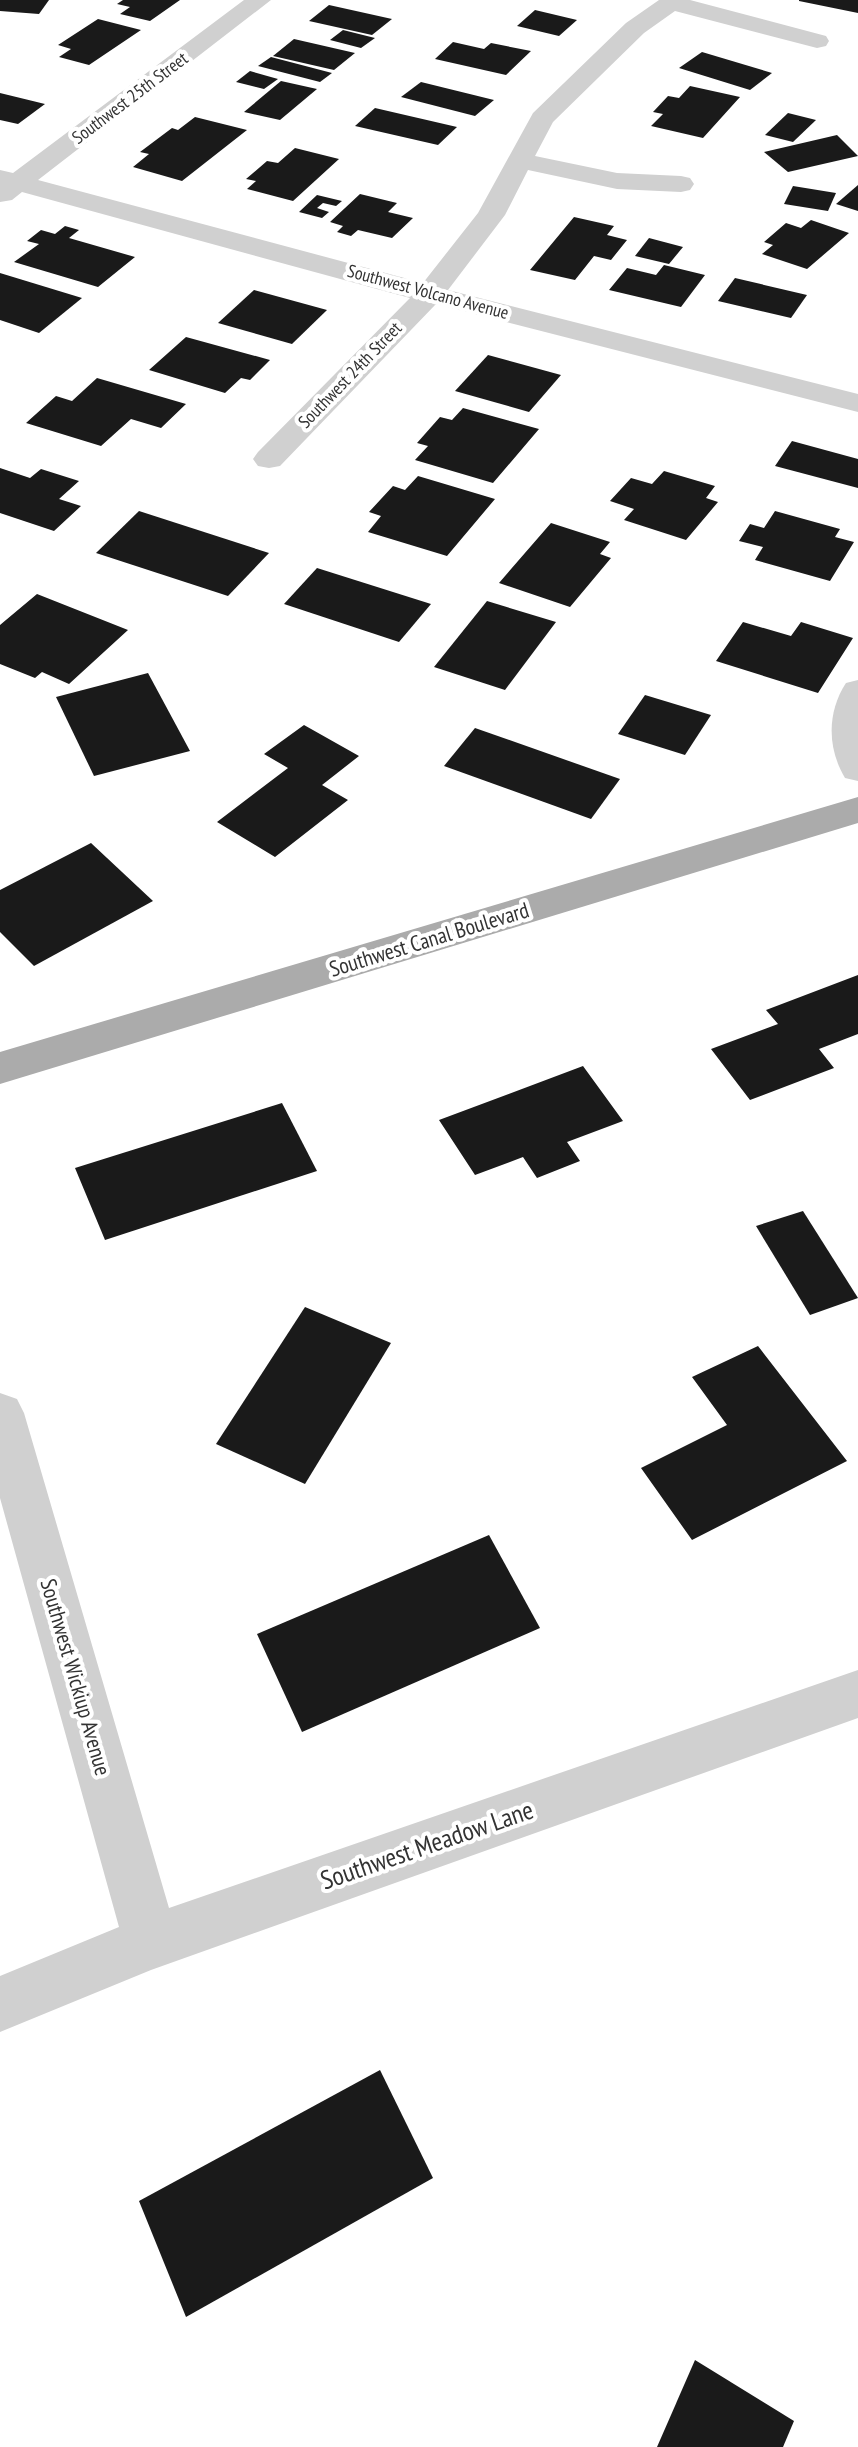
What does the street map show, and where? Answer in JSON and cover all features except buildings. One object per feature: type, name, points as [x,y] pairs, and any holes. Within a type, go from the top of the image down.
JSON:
[{"type":"main road","name":"Southwest Canal Boulevard","points":[[0,1068],[858,810]]},
{"type":"street","name":"Southwest 25th Street","points":[[6,185],[259,0]]},
{"type":"street","points":[[672,1],[817,41]]},
{"type":"street","name":"Southwest 24th Street","points":[[269,459],[430,294],[491,215],[542,118],[635,28],[672,1]]},
{"type":"street","points":[[522,161],[617,181],[681,184]]},
{"type":"street","name":"Southwest Volcano Avenue","points":[[6,185],[858,403]]},
{"type":"street","points":[[858,691],[850,704],[851,758],[858,769]]},
{"type":"street","name":"Southwest Wickiup Avenue","points":[[0,1413],[151,1942]]},
{"type":"street","name":"Southwest Meadow Lane","points":[[0,2004],[151,1942],[858,1694]]}]
